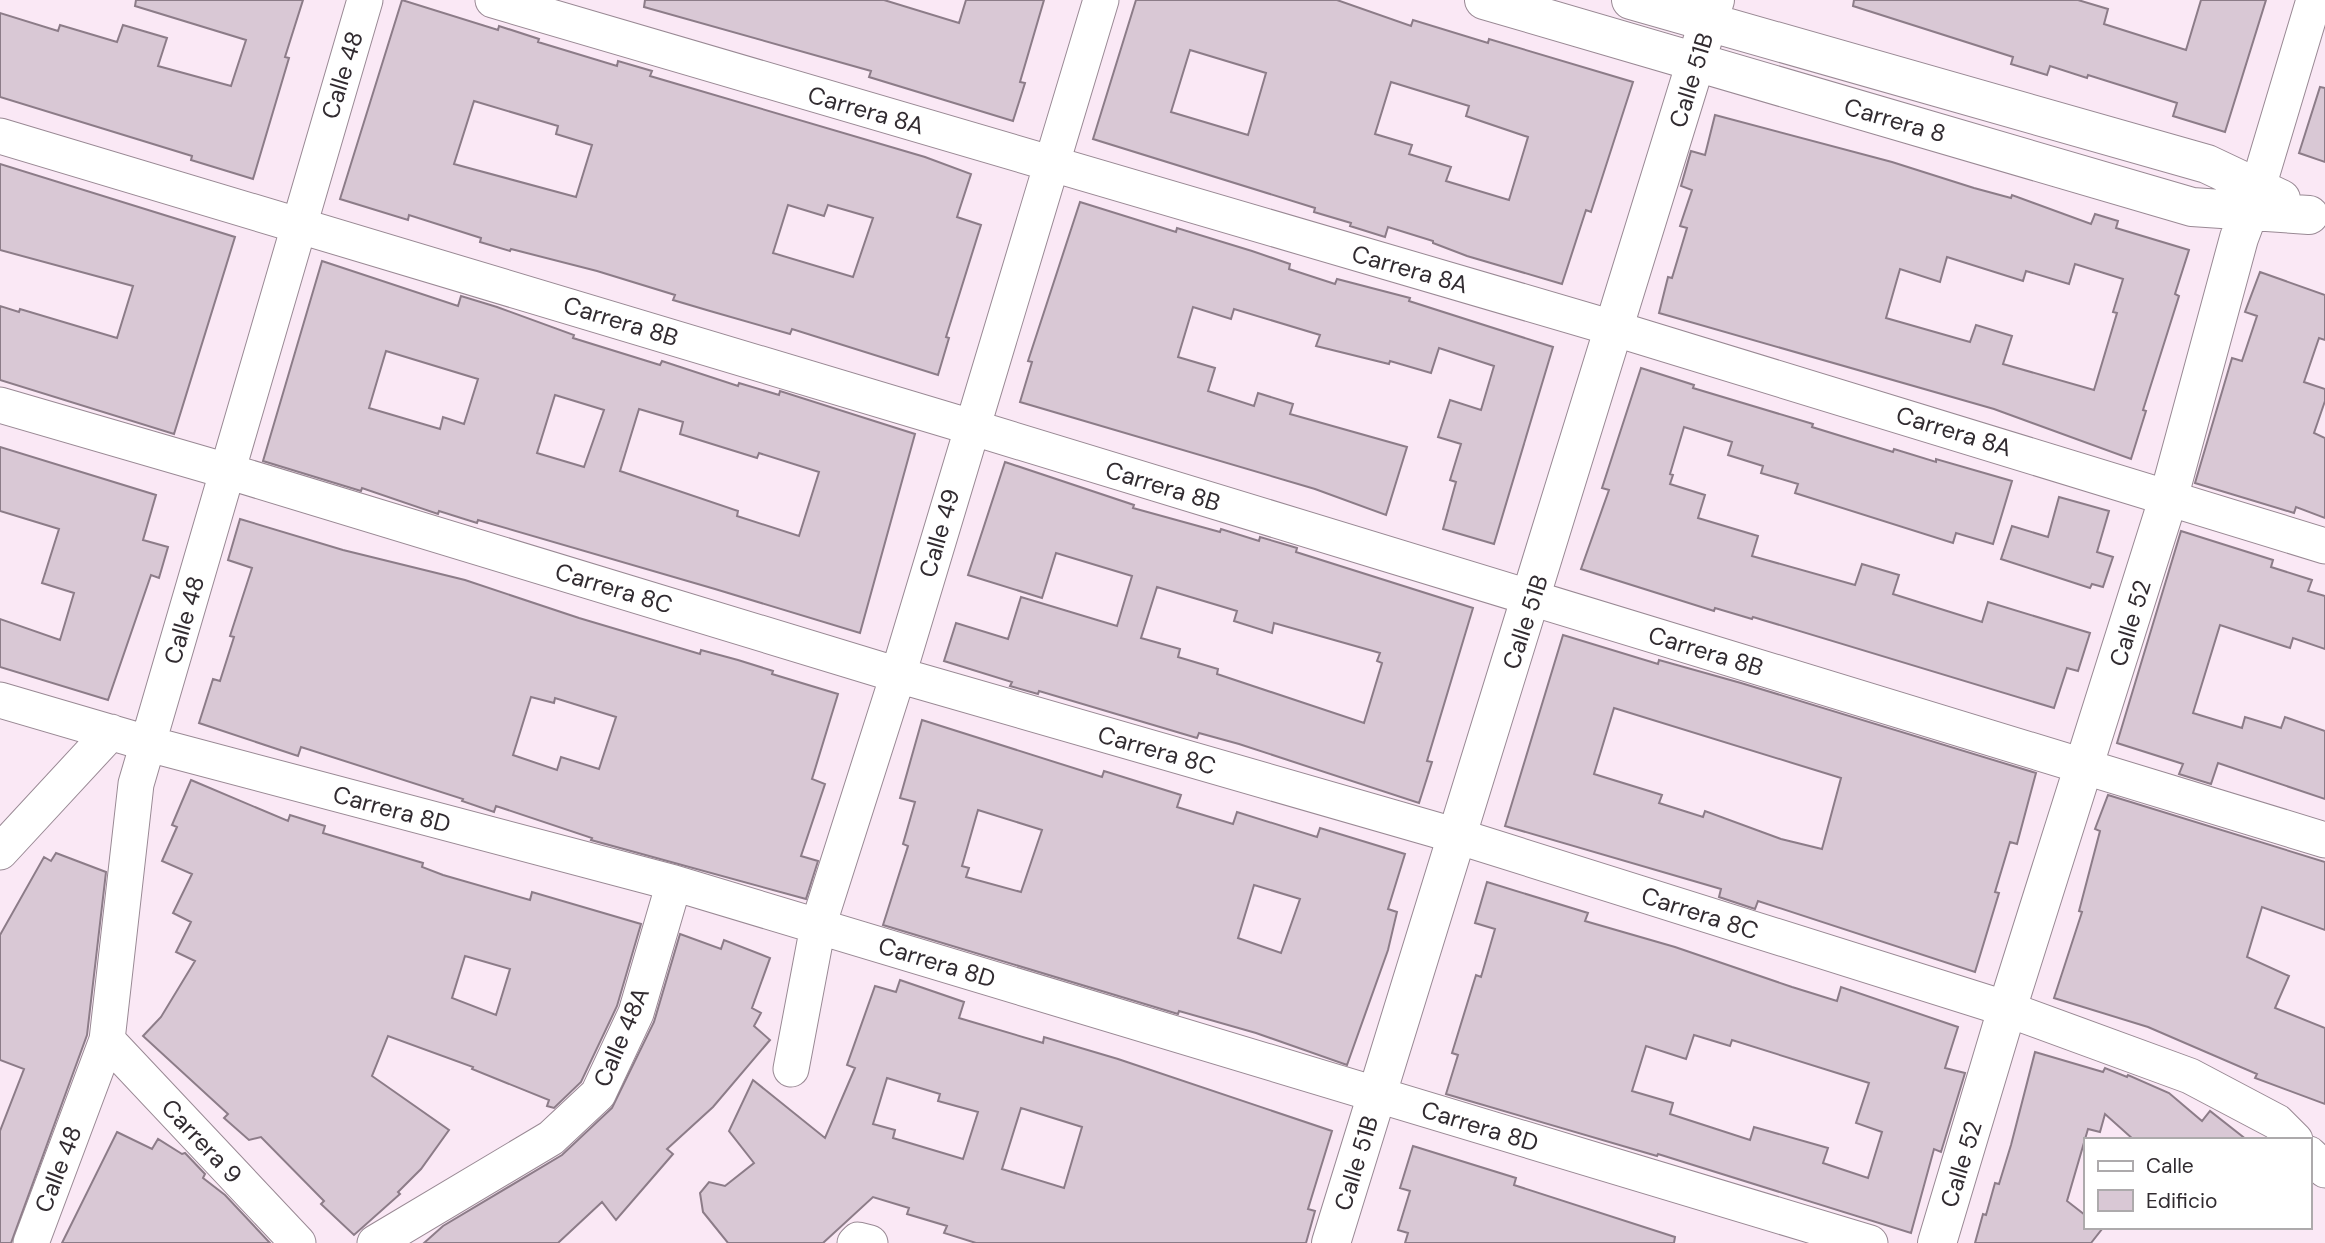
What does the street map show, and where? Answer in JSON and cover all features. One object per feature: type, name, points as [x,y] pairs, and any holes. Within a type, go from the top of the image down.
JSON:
[{"type":"street","name":"Calle 48","points":[[31,1243],[107,1040],[136,784],[365,0]]},
{"type":"street","name":"Carrera 8A","points":[[493,0],[1616,328],[2325,546]]},
{"type":"street","name":"Calle 49","points":[[790,1069],[818,926],[898,675],[1101,0]]},
{"type":"street","name":"Carrera 8","points":[[1484,0],[2192,208],[2254,200]]},
{"type":"street","name":"Carrera 8","points":[[1631,0],[1712,11],[2207,164],[2254,200],[2317,218]]},
{"type":"street","name":"Calle 52","points":[[1937,1243],[2007,1009],[2169,496],[2239,238],[2254,200],[2314,0]]},
{"type":"street","name":"Calle 51B","points":[[1331,1243],[1533,598],[1712,11]]},
{"type":"street","name":"Carrera 8B","points":[[0,135],[971,427],[2325,840]]},
{"type":"street","name":"Carrera 8C","points":[[0,405],[227,471],[898,675],[1457,836],[2007,1009],[2190,1076],[2277,1122],[2293,1138]]},
{"type":"street","name":"Carrera 8D","points":[[0,700],[148,743],[674,883],[1870,1243]]},
{"type":"street","points":[[0,852],[111,732]]},
{"type":"street","name":"Calle 48A","points":[[376,1243],[551,1138],[598,1094],[636,1013],[674,883]]},
{"type":"street","name":"Carrera 9","points":[[107,1040],[298,1243]]},
{"type":"street","points":[[2311,1156],[2325,1170]]},
{"type":"building","points":[[136,0],[303,0],[285,57],[289,58],[253,179],[191,160],[192,156],[0,97],[0,13],[58,31],[60,25],[117,42],[123,25],[167,38],[158,66],[231,86],[246,40],[135,6]]},
{"type":"building","points":[[402,0],[498,30],[499,26],[539,39],[538,42],[617,66],[618,61],[652,71],[650,76],[925,157],[971,174],[957,217],[981,225],[946,337],[949,338],[938,375],[792,329],[790,334],[673,300],[675,295],[597,271],[480,242],[481,238],[409,215],[408,220],[340,199]],"holes":[[[474,101],[558,126],[556,134],[592,145],[576,197],[454,164]],[[788,205],[824,216],[828,205],[873,218],[853,277],[773,253]]]},
{"type":"building","points":[[645,0],[884,0],[959,23],[966,0],[1044,0],[1020,82],[1025,83],[1013,121],[869,77],[871,71],[644,7]]},
{"type":"building","points":[[1136,0],[1337,0],[1411,26],[1413,20],[1488,43],[1489,39],[1633,82],[1591,212],[1586,210],[1562,284],[1467,256],[1433,241],[1388,227],[1385,237],[1314,212],[1315,208],[1093,139]],"holes":[[[1190,50],[1266,73],[1248,135],[1171,112]],[[1391,82],[1469,106],[1466,116],[1528,137],[1509,200],[1446,181],[1451,167],[1409,154],[1412,145],[1375,134]]]},
{"type":"building","points":[[1854,0],[2078,0],[2108,9],[2104,24],[2186,50],[2201,0],[2266,0],[2225,132],[2173,116],[2177,103],[2050,66],[2047,75],[2011,64],[2013,57],[1853,6]]},
{"type":"building","points":[[2320,87],[2325,88],[2325,162],[2299,153]]},
{"type":"building","points":[[1715,115],[1892,162],[2011,198],[2012,195],[2091,224],[2095,214],[2118,221],[2116,228],[2189,250],[2175,294],[2179,296],[2143,410],[2146,411],[2131,459],[1994,409],[1659,313],[1668,277],[1672,278],[1687,228],[1680,226],[1692,190],[1681,186],[1691,151],[1705,155]],"holes":[[[1947,257],[2023,281],[2026,271],[2069,284],[2075,264],[2123,279],[2113,312],[2117,313],[2094,390],[2003,364],[2012,336],[1976,325],[1970,342],[1886,318],[1900,269],[1940,282]]]},
{"type":"building","points":[[0,164],[235,237],[174,434],[0,380],[0,306],[19,312],[20,309],[117,338],[133,286],[0,250]]},
{"type":"building","points":[[1080,202],[1176,232],[1177,228],[1252,251],[1290,264],[1289,269],[1335,284],[1337,279],[1410,298],[1409,301],[1553,347],[1494,544],[1443,529],[1456,482],[1450,480],[1461,444],[1438,437],[1450,400],[1481,410],[1494,366],[1439,348],[1431,373],[1390,361],[1389,364],[1316,346],[1320,335],[1234,309],[1231,319],[1193,307],[1178,357],[1215,368],[1208,391],[1254,406],[1258,393],[1293,404],[1290,414],[1407,447],[1386,515],[1315,489],[1020,402],[1032,362],[1028,361]]},
{"type":"building","points":[[322,261],[458,306],[461,296],[574,335],[573,338],[660,365],[662,361],[738,386],[739,383],[779,395],[780,391],[915,434],[860,633],[478,520],[477,523],[439,511],[438,514],[362,488],[361,491],[263,461]],"holes":[[[386,351],[478,379],[464,424],[443,417],[440,429],[369,408]],[[555,395],[604,410],[584,467],[537,453]],[[639,409],[683,422],[680,434],[757,458],[759,453],[819,472],[799,536],[737,516],[738,511],[620,471]]]},
{"type":"building","points":[[2260,272],[2325,295],[2325,340],[2319,338],[2304,382],[2325,389],[2325,401],[2314,433],[2325,438],[2325,518],[2296,507],[2294,513],[2195,483],[2232,358],[2242,361],[2257,316],[2245,312]]},
{"type":"building","points":[[1641,368],[1694,385],[1693,388],[1813,424],[1812,427],[1893,452],[1894,449],[1936,462],[1936,459],[2012,481],[1993,544],[1956,533],[1953,543],[1795,493],[1798,484],[1761,473],[1763,466],[1728,455],[1732,442],[1684,427],[1670,474],[1673,475],[1670,484],[1705,495],[1698,518],[1758,536],[1752,556],[1855,585],[1862,564],[1899,575],[1893,594],[1982,622],[1988,602],[2090,633],[2078,671],[2067,668],[2054,708],[1753,617],[1752,619],[1715,608],[1714,611],[1581,569],[1609,490],[1602,488]]},
{"type":"building","points":[[0,447],[156,495],[143,540],[168,547],[159,578],[151,575],[108,700],[0,667],[0,619],[60,640],[74,593],[42,583],[59,529],[0,511]]},
{"type":"building","points":[[1005,462],[1134,505],[1133,508],[1259,541],[1260,537],[1297,548],[1296,552],[1473,608],[1427,761],[1432,762],[1419,803],[1239,744],[1199,733],[1197,738],[1039,691],[1038,694],[1010,686],[1012,682],[944,661],[956,623],[1008,639],[1021,597],[1117,626],[1132,576],[1056,553],[1042,598],[968,575]],"holes":[[[1157,587],[1237,611],[1234,621],[1272,633],[1274,623],[1380,653],[1377,661],[1382,663],[1364,723],[1217,674],[1218,669],[1178,657],[1180,649],[1141,638]]]},
{"type":"building","points":[[2059,497],[2109,511],[2097,552],[2113,557],[2103,587],[2092,584],[2090,588],[2001,559],[2012,526],[2048,537]]},
{"type":"building","points":[[240,519],[343,550],[465,580],[700,654],[701,650],[738,660],[773,671],[772,674],[838,694],[812,779],[825,784],[801,856],[818,861],[806,899],[591,840],[592,838],[496,806],[494,812],[462,801],[463,799],[301,747],[298,756],[199,723],[213,679],[220,681],[234,637],[230,636],[252,568],[228,560]],"holes":[[[531,697],[554,703],[555,698],[616,717],[599,769],[561,757],[557,770],[513,755]]]},
{"type":"building","points":[[2181,531],[2273,560],[2271,567],[2312,580],[2308,591],[2325,596],[2325,649],[2293,638],[2290,648],[2220,625],[2193,713],[2242,728],[2245,717],[2281,728],[2285,717],[2325,731],[2325,799],[2218,763],[2211,784],[2179,774],[2183,764],[2117,743]]},
{"type":"building","points":[[1563,635],[1658,664],[1659,660],[1741,683],[2036,773],[2017,844],[2010,842],[1995,892],[1999,893],[1975,972],[1758,901],[1755,909],[1719,897],[1721,889],[1505,826]],"holes":[[[1614,708],[1841,778],[1822,849],[1781,839],[1705,811],[1703,817],[1659,803],[1662,795],[1594,774]]]},
{"type":"building","points":[[922,720],[1102,777],[1104,771],[1181,795],[1177,807],[1233,824],[1237,812],[1317,837],[1320,828],[1405,854],[1388,909],[1397,912],[1388,950],[1347,1065],[1256,1033],[1179,1011],[1178,1014],[883,925],[908,846],[903,844],[915,802],[900,798]],"holes":[[[978,810],[1042,830],[1021,892],[966,877],[969,868],[962,866]],[[1254,885],[1300,899],[1281,953],[1238,938]]]},
{"type":"building","points":[[191,780],[288,821],[290,815],[325,826],[323,833],[423,863],[422,867],[443,875],[530,900],[532,892],[641,924],[617,1006],[581,1082],[554,1108],[547,1106],[549,1100],[472,1069],[473,1067],[388,1036],[372,1076],[449,1130],[421,1169],[398,1192],[400,1194],[354,1235],[321,1204],[324,1201],[261,1137],[249,1140],[224,1118],[228,1114],[143,1036],[161,1017],[195,961],[176,952],[191,922],[173,913],[192,874],[162,861],[177,827],[172,825]],"holes":[[[465,956],[510,969],[496,1015],[452,998]]]},
{"type":"building","points":[[2108,795],[2325,862],[2325,930],[2262,907],[2247,957],[2289,976],[2275,1008],[2325,1028],[2325,1104],[2255,1078],[2257,1074],[2148,1027],[2054,998],[2082,912],[2079,911],[2100,831],[2095,829]]},
{"type":"building","points":[[56,853],[106,872],[87,1035],[11,1243],[0,1243],[0,1131],[24,1069],[0,1060],[0,935],[44,857],[51,861]]},
{"type":"building","points":[[1487,882],[1588,913],[1585,921],[1675,947],[1837,1001],[1841,987],[1958,1027],[1945,1068],[1965,1073],[1941,1152],[1934,1149],[1911,1233],[1658,1154],[1657,1156],[1446,1094],[1458,1055],[1452,1053],[1476,975],[1481,977],[1495,929],[1475,923]],"holes":[[[1694,1035],[1730,1046],[1732,1040],[1869,1083],[1856,1123],[1882,1132],[1868,1178],[1823,1163],[1828,1148],[1754,1127],[1750,1140],[1670,1114],[1673,1103],[1632,1091],[1646,1046],[1686,1059]]]},
{"type":"building","points":[[680,934],[721,949],[724,940],[770,958],[752,1008],[761,1013],[754,1026],[770,1040],[713,1107],[667,1149],[673,1154],[616,1220],[602,1202],[558,1243],[424,1243],[443,1226],[562,1155],[612,1108],[654,1022]]},
{"type":"building","points":[[900,980],[964,1002],[959,1018],[1043,1043],[1044,1037],[1118,1059],[1332,1131],[1308,1209],[1315,1211],[1306,1243],[976,1243],[944,1233],[947,1226],[907,1214],[909,1208],[873,1197],[823,1243],[728,1243],[703,1212],[700,1193],[709,1182],[725,1186],[754,1163],[729,1131],[753,1080],[825,1138],[855,1068],[847,1065],[875,986],[896,992]],"holes":[[[887,1078],[940,1094],[938,1101],[978,1112],[963,1159],[893,1138],[895,1130],[873,1124]],[[1021,1108],[1082,1127],[1064,1188],[1002,1169]]]},
{"type":"building","points":[[2035,1052],[2103,1072],[2105,1068],[2127,1077],[2128,1075],[2169,1093],[2202,1121],[2210,1111],[2244,1138],[2132,1138],[2105,1114],[2100,1132],[2088,1129],[2084,1138],[2067,1201],[2084,1214],[2084,1229],[2102,1229],[2091,1243],[1975,1243],[1983,1214],[1986,1215],[1995,1183],[1999,1184]]},
{"type":"building","points":[[117,1132],[152,1149],[158,1139],[182,1154],[185,1153],[205,1174],[203,1178],[225,1195],[270,1243],[62,1243]]},
{"type":"building","points":[[1413,1146],[1516,1178],[1514,1185],[1675,1237],[1674,1243],[1405,1243],[1408,1233],[1398,1230],[1410,1191],[1400,1188]]}]
